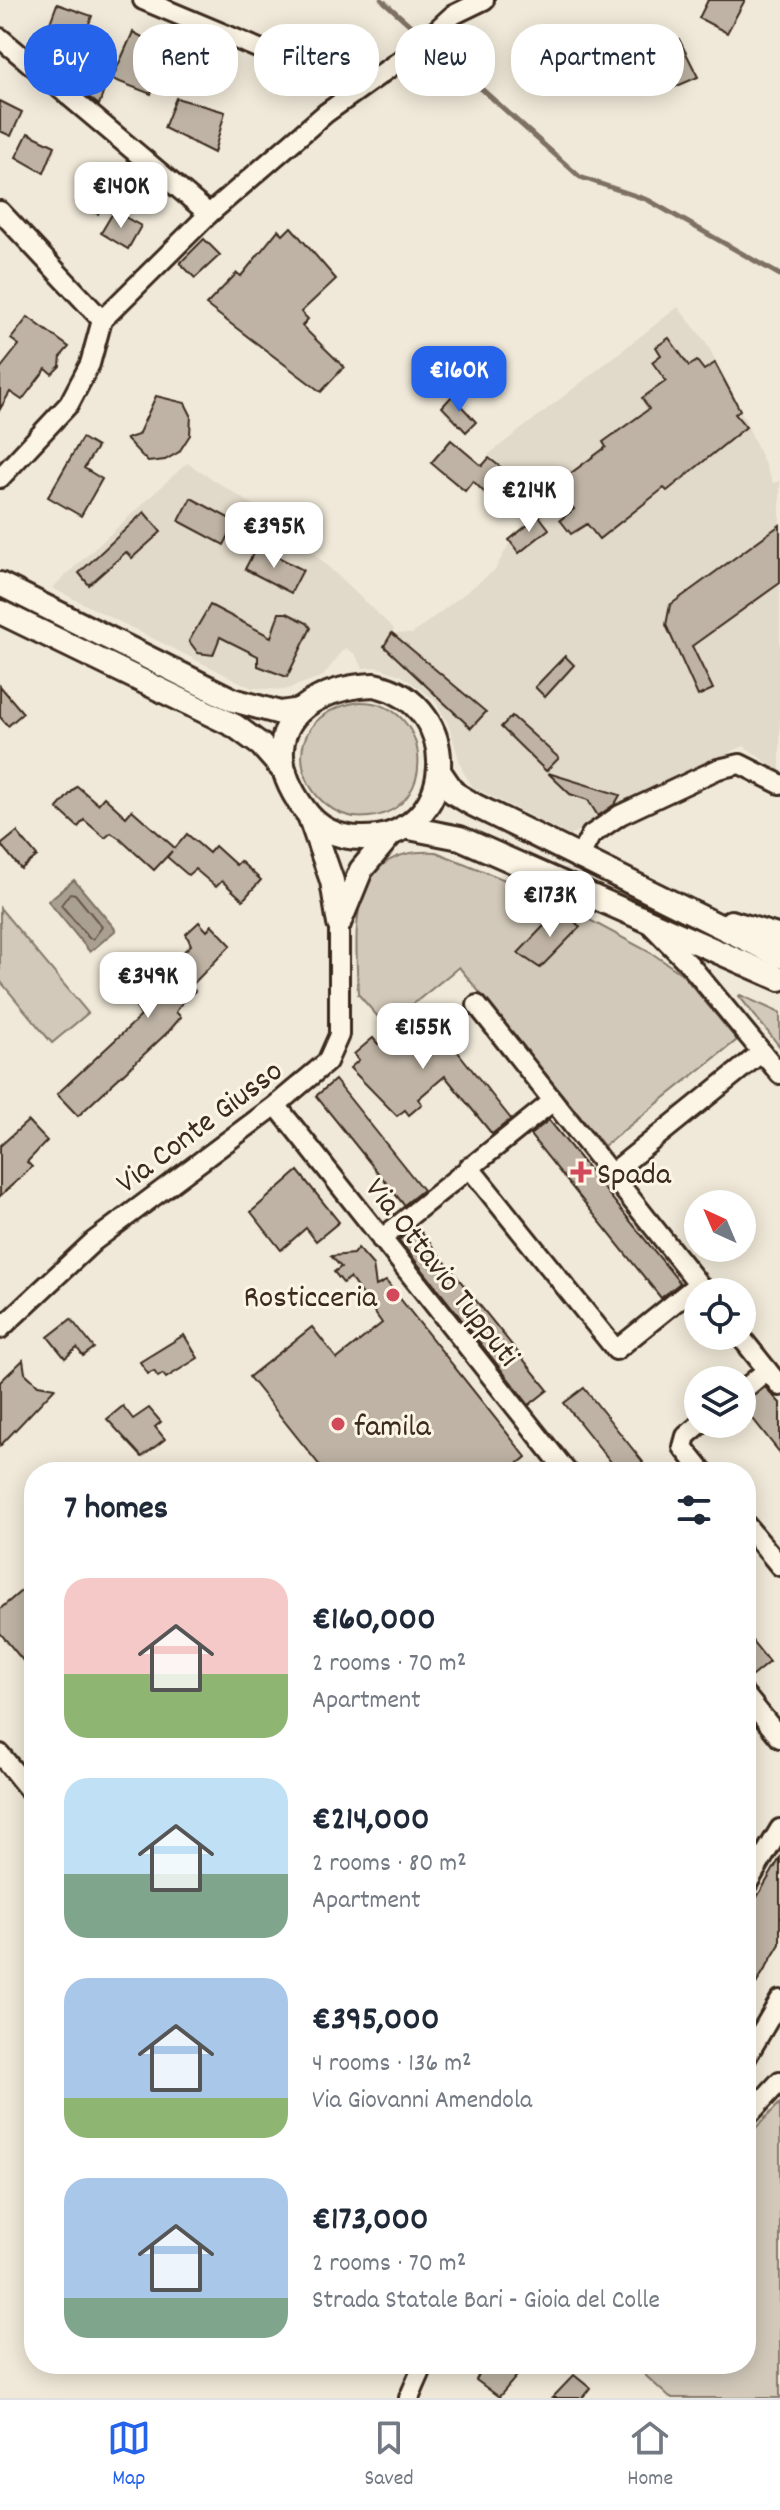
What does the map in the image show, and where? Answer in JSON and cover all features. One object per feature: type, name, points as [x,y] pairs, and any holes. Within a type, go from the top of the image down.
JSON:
[{"type":"main road","points":[[0,584],[233,700],[280,713],[301,710]]},
{"type":"main road","points":[[0,612],[235,726],[261,745],[285,772],[310,818],[332,881],[339,924]]},
{"type":"main road","points":[[285,772],[281,752],[285,729],[301,710],[321,696],[355,686],[392,689],[421,709],[430,724],[441,774],[454,793],[578,859],[780,956]]},
{"type":"main road","points":[[339,924],[349,893],[361,870],[398,831],[421,813],[434,795],[441,774]]},
{"type":"main road","points":[[310,818],[329,832],[349,838],[398,831],[460,838],[780,979]]},
{"type":"main road","points":[[683,910],[780,937]]},
{"type":"street","points":[[143,0],[254,47]]},
{"type":"street","points":[[379,74],[417,47],[453,15],[484,0]]},
{"type":"street","points":[[0,38],[209,214]]},
{"type":"street","points":[[0,478],[69,404],[90,364],[102,320],[209,214],[299,134],[349,96]]},
{"type":"street","points":[[0,211],[102,320]]},
{"type":"street","points":[[578,859],[591,835],[620,815],[718,769],[740,764],[780,784]]},
{"type":"street","points":[[646,919],[689,964],[780,1074]]},
{"type":"street","name":"Via Conte Giusso","points":[[0,1329],[94,1241],[276,1105],[327,1062],[339,1035],[339,924]]},
{"type":"street","points":[[477,1005],[694,1278]]},
{"type":"street","points":[[612,1173],[762,1052]]},
{"type":"street","points":[[381,1239],[553,1101]]},
{"type":"street","name":"Via Ottavio Tupputi","points":[[276,1105],[559,1462]]},
{"type":"street","points":[[469,1167],[616,1350],[684,1301]]},
{"type":"street","points":[[751,1350],[780,1386]]},
{"type":"street","points":[[756,1379],[767,1370]]},
{"type":"street","points":[[685,1438],[683,1447],[695,1462]]},
{"type":"street","points":[[756,1537],[780,1566]]},
{"type":"street","points":[[756,1708],[780,1738]]},
{"type":"street","points":[[0,1754],[24,1784]]},
{"type":"street","points":[[756,1869],[780,1829]]},
{"type":"street","points":[[756,2041],[780,2000]]},
{"type":"street","points":[[756,2107],[780,2081]]},
{"type":"street","points":[[409,2398],[420,2374]]},
{"type":"shaded area","points":[[678,307],[705,341],[732,391],[773,483],[780,481],[780,772],[744,746],[614,806],[570,836],[473,787],[463,772],[448,723],[434,699],[401,675],[376,667],[363,668],[355,654],[345,648],[323,676],[285,690],[252,688],[52,588],[187,463],[283,524],[394,629],[392,633],[412,634],[495,570],[515,533],[541,513],[542,498],[488,455]]},
{"type":"shaded area","points":[[360,702],[384,706],[401,718],[413,736],[418,756],[417,777],[408,796],[392,810],[369,817],[345,815],[326,804],[311,788],[303,768],[303,747],[311,727],[330,711]]},
{"type":"shaded area","points":[[436,852],[547,897],[653,954],[682,974],[737,1040],[604,1146],[459,967],[386,1026],[358,994],[356,944],[362,897],[370,878],[385,863],[406,854]]},
{"type":"shaded area","points":[[0,908],[88,1013],[52,1043],[0,981]]},
{"type":"shaded area","points":[[739,996],[780,1013],[780,1047]]},
{"type":"shaded area","points":[[780,2103],[780,2398],[670,2398],[644,2374],[756,2374],[756,2128]]},
{"type":"water","points":[[74,880],[116,930],[90,952],[48,901]]},
{"type":"building","points":[[708,0],[745,0],[727,33],[699,18]]},
{"type":"building","points":[[57,4],[92,16],[89,24],[50,24]]},
{"type":"building","points":[[133,32],[133,87],[117,81],[117,68]]},
{"type":"building","points":[[684,49],[698,77],[684,83]]},
{"type":"building","points":[[88,96],[102,96],[99,105]]},
{"type":"building","points":[[176,98],[225,112],[214,153],[164,128]]},
{"type":"building","points":[[0,101],[22,112],[11,136],[0,131]]},
{"type":"building","points":[[28,133],[55,146],[44,173],[16,157]]},
{"type":"building","points":[[89,178],[111,189],[98,214],[76,202]]},
{"type":"building","points":[[114,211],[141,226],[128,249],[101,233]]},
{"type":"building","points":[[291,227],[336,279],[301,312],[308,319],[302,326],[344,367],[321,392],[206,305],[237,273],[241,276],[278,230],[283,235]]},
{"type":"building","points":[[204,239],[220,255],[195,278],[180,263]]},
{"type":"building","points":[[28,317],[69,347],[61,356],[60,366],[52,374],[46,369],[22,400],[10,392],[0,409],[0,369],[19,345],[11,339]]},
{"type":"building","points":[[669,338],[689,366],[697,361],[704,370],[715,363],[740,410],[735,414],[746,427],[667,491],[664,488],[599,539],[587,524],[571,534],[560,520],[574,509],[555,485],[606,447],[603,442],[649,409],[642,398],[666,381],[652,362],[661,355],[656,347]]},
{"type":"building","points":[[156,396],[185,403],[191,415],[190,435],[179,452],[165,460],[148,462],[126,439],[138,435]]},
{"type":"building","points":[[452,396],[476,422],[466,432],[442,407]]},
{"type":"building","points":[[82,438],[97,447],[84,468],[102,479],[81,516],[48,497]]},
{"type":"building","points":[[451,440],[482,466],[489,458],[503,469],[484,492],[473,481],[465,491],[431,463]]},
{"type":"building","points":[[191,498],[236,522],[224,545],[179,521]]},
{"type":"building","points":[[144,512],[161,532],[132,558],[126,552],[89,585],[79,573]]},
{"type":"building","points":[[539,516],[549,529],[519,553],[509,540]]},
{"type":"building","points":[[780,525],[780,583],[692,646],[713,689],[698,696],[666,625],[670,605]]},
{"type":"building","points":[[257,546],[303,570],[291,593],[245,569]]},
{"type":"building","points":[[210,605],[271,637],[279,613],[287,613],[307,623],[311,628],[287,677],[258,666],[258,656],[220,637],[213,655],[198,653],[189,641]]},
{"type":"building","points":[[392,633],[486,712],[471,728],[384,646]]},
{"type":"building","points":[[565,656],[574,665],[545,697],[535,687]]},
{"type":"building","points":[[0,686],[23,713],[8,726],[0,717]]},
{"type":"building","points":[[512,716],[559,758],[546,771],[501,727]]},
{"type":"building","points":[[548,773],[620,795],[615,804],[598,816],[588,800],[570,794]]},
{"type":"building","points":[[77,786],[98,804],[104,797],[126,817],[132,810],[175,848],[187,834],[209,853],[215,846],[236,865],[240,861],[261,880],[243,900],[222,881],[216,887],[195,869],[188,875],[167,857],[172,851],[154,870],[111,833],[105,838],[84,820],[78,827],[57,808]]},
{"type":"building","points":[[17,832],[37,856],[21,869],[1,845]]},
{"type":"building","points":[[561,908],[580,927],[540,968],[518,953]]},
{"type":"building","points":[[199,922],[207,931],[212,925],[231,945],[191,986],[195,991],[176,1012],[181,1017],[169,1031],[78,1116],[57,1094],[141,1016],[136,1007],[176,970],[171,963],[191,945],[186,934]]},
{"type":"building","points":[[423,1008],[511,1119],[492,1134],[445,1076],[418,1099],[422,1104],[409,1115],[405,1110],[397,1116],[350,1068],[359,1060],[354,1054],[373,1038],[378,1044]]},
{"type":"building","points":[[335,1080],[423,1190],[404,1205],[316,1096]]},
{"type":"building","points":[[549,1120],[680,1283],[661,1298],[530,1135]]},
{"type":"building","points":[[28,1121],[47,1141],[27,1162],[32,1167],[0,1196],[0,1146]]},
{"type":"building","points":[[298,1171],[339,1222],[316,1241],[306,1228],[281,1250],[251,1212]]},
{"type":"building","points":[[416,1226],[548,1390],[529,1405],[399,1240]]},
{"type":"building","points":[[358,1248],[373,1265],[376,1286],[386,1281],[526,1457],[520,1462],[317,1462],[249,1377],[312,1327],[337,1359],[382,1323],[350,1278],[343,1283],[334,1272],[341,1267],[331,1256],[353,1254]]},
{"type":"building","points":[[71,1319],[94,1348],[83,1356],[77,1348],[65,1358],[48,1337]]},
{"type":"building","points":[[184,1335],[198,1358],[166,1378],[163,1374],[158,1377],[154,1371],[148,1374],[140,1362]]},
{"type":"building","points":[[23,1360],[25,1373],[38,1385],[55,1388],[0,1446],[0,1382]]},
{"type":"building","points":[[765,1387],[780,1403],[780,1453],[756,1423],[756,1394]]},
{"type":"building","points":[[584,1388],[643,1462],[611,1462],[564,1403]]},
{"type":"building","points":[[123,1406],[133,1419],[149,1408],[161,1422],[155,1427],[165,1439],[142,1457],[107,1419]]},
{"type":"building","points":[[24,1589],[24,1662],[0,1633],[0,1609]]},
{"type":"building","points":[[756,1646],[769,1662],[756,1673]]},
{"type":"building","points":[[780,1858],[780,1944],[756,1984],[756,1899]]},
{"type":"building","points":[[479,2374],[519,2374],[499,2397],[476,2380]]},
{"type":"building","points":[[574,2375],[590,2388],[582,2398],[552,2398]]},
{"type":"waterway","points":[[382,0],[580,177],[648,200],[780,275]]},
{"type":"place","name":"Spada","points":[[581,1172]]},
{"type":"place","name":"Rosticceria","points":[[393,1295]]},
{"type":"place","name":"famila","points":[[338,1424]]}]
